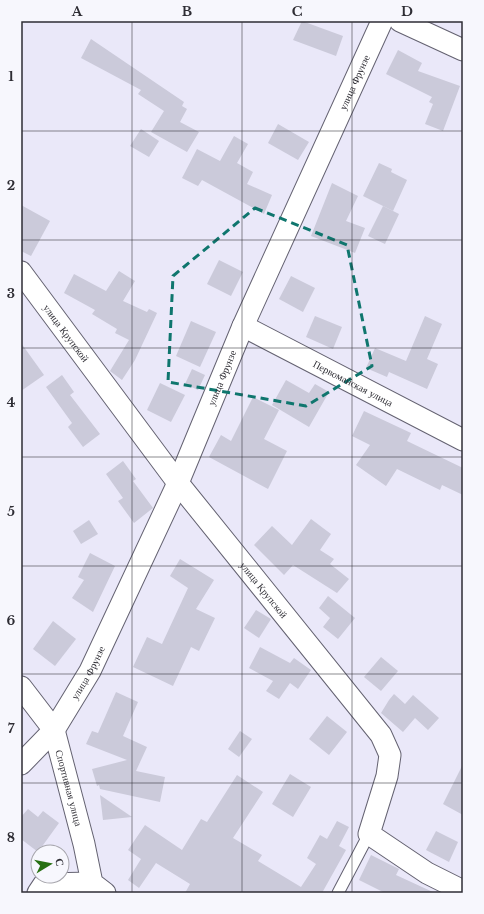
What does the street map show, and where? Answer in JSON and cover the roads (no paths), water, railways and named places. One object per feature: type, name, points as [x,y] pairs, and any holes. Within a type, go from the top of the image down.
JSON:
[{"type":"street","name":"улица Фрунзе","points":[[21,764],[54,730],[90,671],[178,483],[244,326],[382,21]]},
{"type":"street","points":[[400,21],[463,50]]},
{"type":"street","name":"улица Крупской","points":[[21,272],[178,483],[381,735],[390,755],[387,776],[369,834]]},
{"type":"street","name":"Первомайская улица","points":[[244,326],[463,440]]},
{"type":"street","name":"Спортивная улица","points":[[21,687],[54,730],[84,844],[99,888]]},
{"type":"street","points":[[369,834],[427,873],[463,891]]},
{"type":"street","points":[[38,893],[44,884],[99,888]]},
{"type":"lane","points":[[338,893],[369,834]]}]
